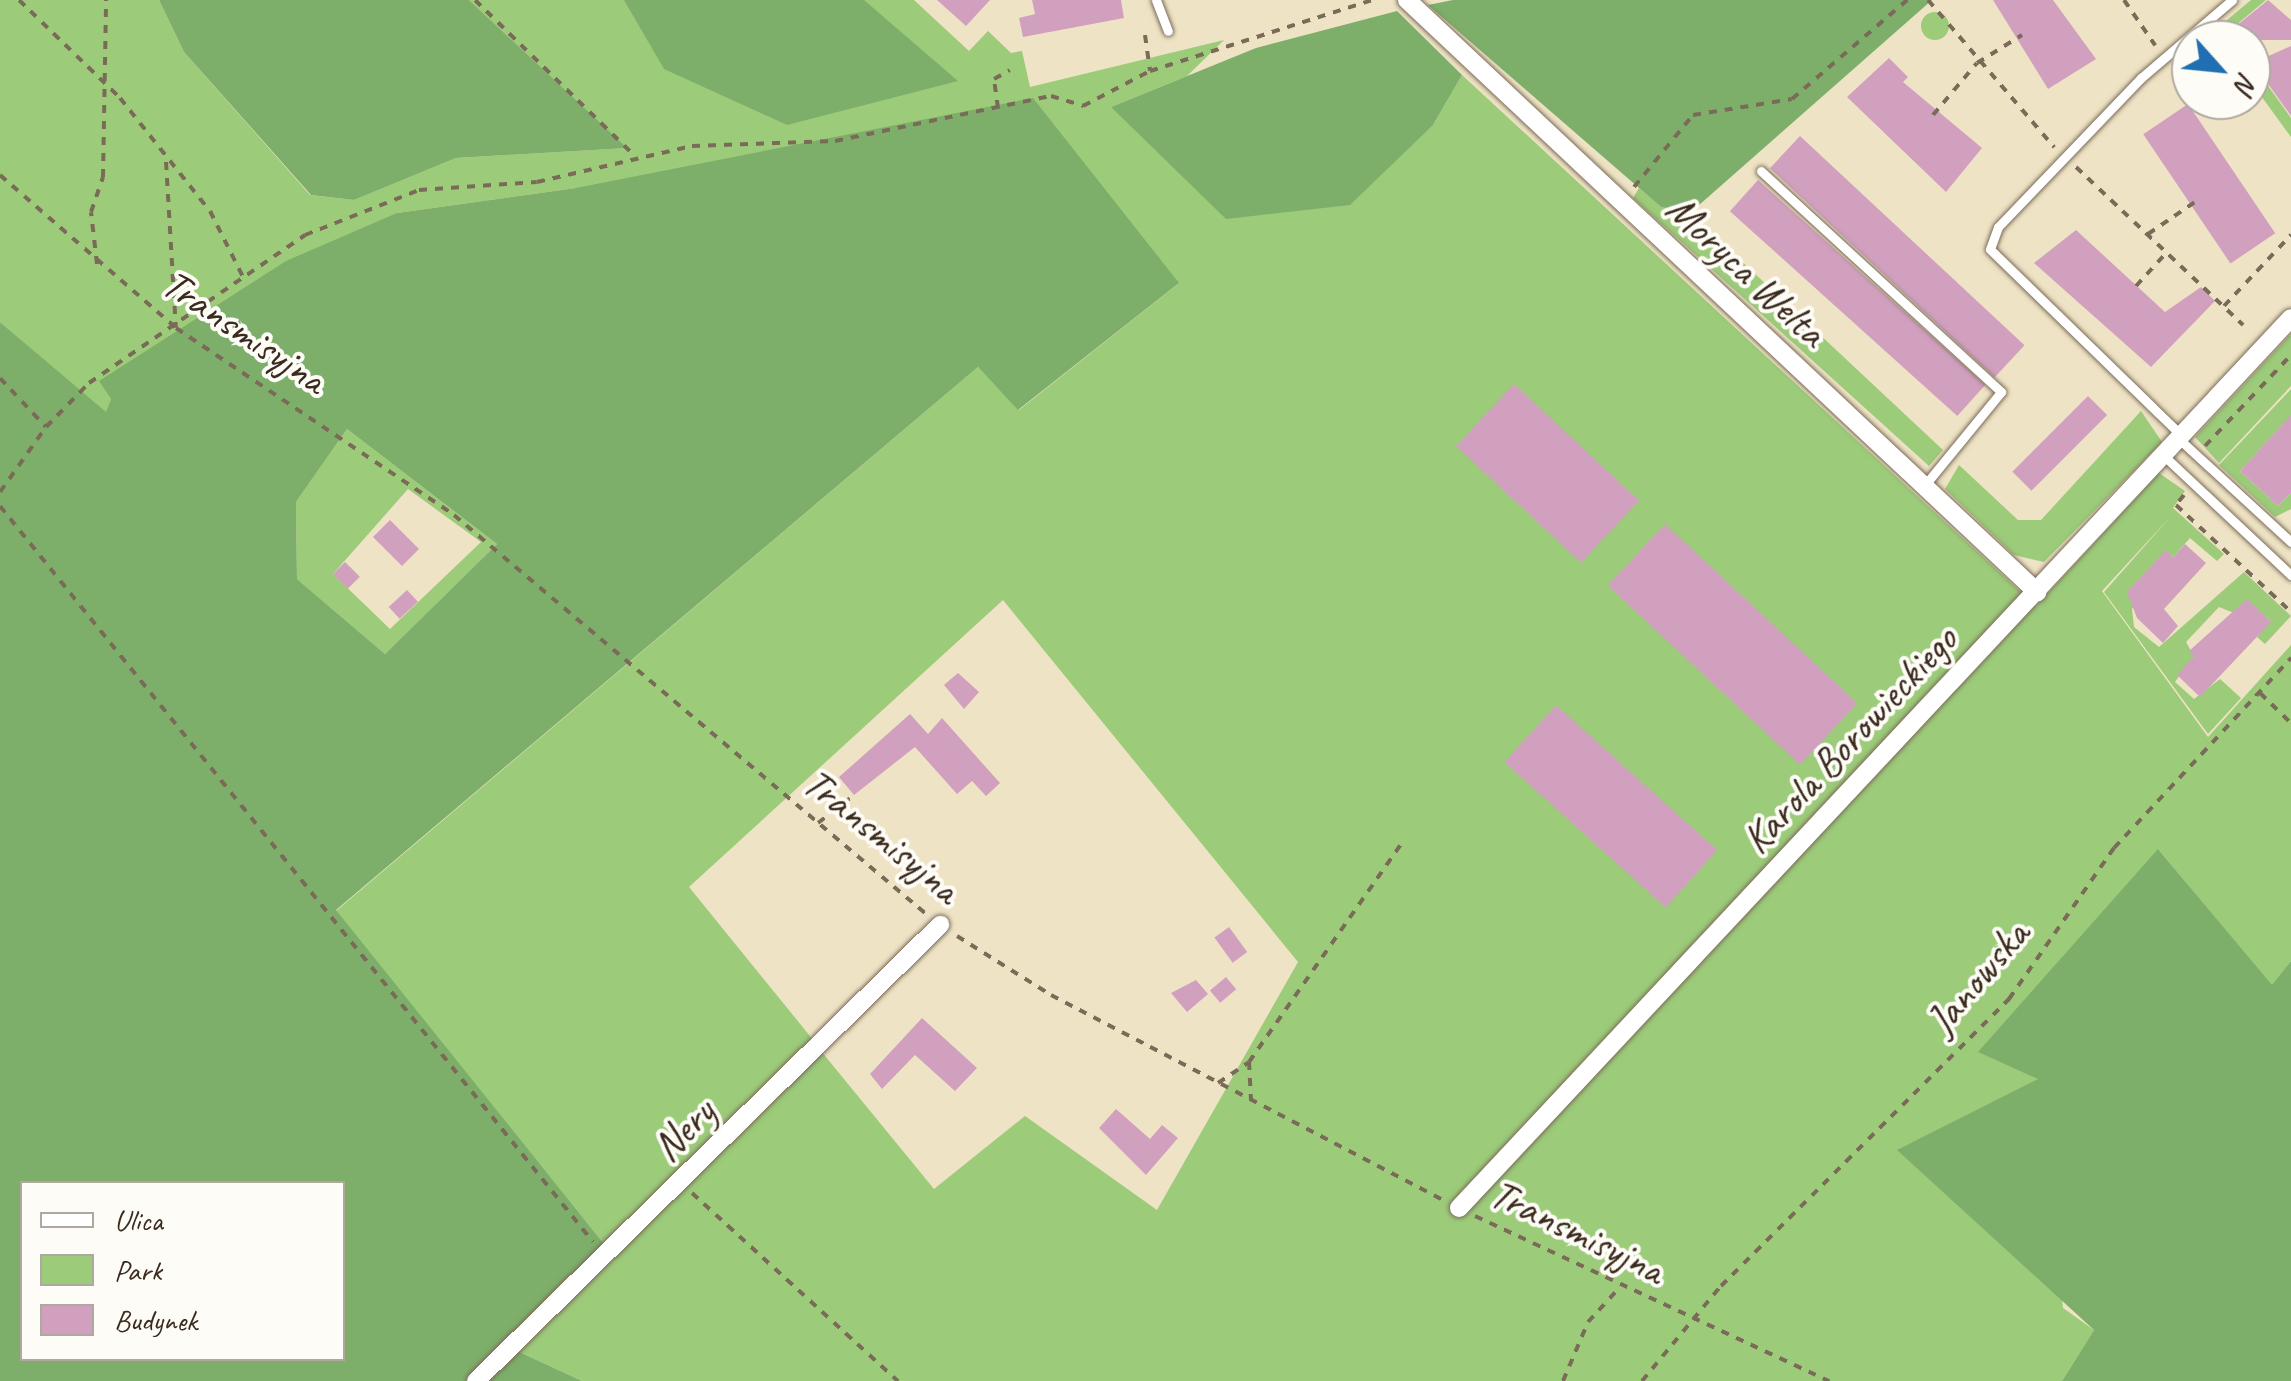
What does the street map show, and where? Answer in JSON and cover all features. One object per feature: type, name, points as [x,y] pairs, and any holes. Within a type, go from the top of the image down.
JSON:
[{"type":"street","name":"Moryca Welta","points":[[1407,0],[2037,592]]},
{"type":"street","name":"Karola Borowieckiego","points":[[1459,1208],[2291,318]]},
{"type":"street","name":"Nery","points":[[476,1381],[606,1258],[940,925]]},
{"type":"lane","points":[[1156,0],[1168,31]]},
{"type":"lane","points":[[2232,0],[2164,58],[1998,227],[1990,249],[2196,455],[2291,542]]},
{"type":"lane","points":[[1762,171],[2001,392],[1924,486]]},
{"type":"lane","points":[[2162,454],[2291,576]]},
{"type":"path","points":[[19,0],[102,78],[210,211],[243,277]]},
{"type":"path","points":[[97,264],[92,212],[103,177],[106,0]]},
{"type":"path","points":[[475,0],[635,156]]},
{"type":"path","points":[[0,492],[46,427],[89,383],[176,328],[305,235],[418,190],[538,182],[635,156],[835,141],[1050,96],[1084,106],[1150,71],[1372,0]]},
{"type":"path","points":[[1622,202],[1693,114],[1792,99],[1907,0]]},
{"type":"path","points":[[2124,0],[2164,58]]},
{"type":"path","points":[[1145,34],[1150,71]]},
{"type":"path","points":[[1932,114],[1976,63],[2022,36]]},
{"type":"path","points":[[998,108],[994,79],[1010,70]]},
{"type":"path","points":[[166,160],[176,328]]},
{"type":"path","name":"Transmisyjna","points":[[0,175],[97,264],[176,328],[454,515],[940,925],[1218,1083],[1459,1208],[1693,1322],[1829,1381]]},
{"type":"path","points":[[2148,234],[2195,202]]},
{"type":"path","points":[[2224,306],[2291,234]]},
{"type":"path","points":[[2136,286],[2167,252]]},
{"type":"path","points":[[2232,314],[2244,325]]},
{"type":"path","points":[[2196,455],[2291,355]]},
{"type":"path","points":[[0,378],[46,427]]},
{"type":"path","points":[[0,506],[606,1258]]},
{"type":"path","points":[[2178,507],[2291,612]]},
{"type":"path","name":"Janowska","points":[[1642,1381],[1693,1322],[2009,999],[2114,848],[2291,658]]},
{"type":"path","points":[[2260,693],[2291,723]]},
{"type":"path","points":[[816,824],[854,794]]},
{"type":"path","points":[[1218,1083],[1249,1062],[1402,843]]},
{"type":"path","points":[[1249,1062],[1251,1100]]},
{"type":"path","points":[[681,1183],[898,1381]]},
{"type":"path","points":[[1563,1381],[1588,1322],[1620,1286]]},
{"type":"green space","points":[[0,0],[159,0],[184,52],[310,195],[354,200],[456,158],[626,148],[469,0],[914,0],[969,51],[988,31],[1011,53],[1022,51],[1030,87],[1224,40],[1187,76],[1111,107],[1433,125],[1462,75],[2036,606],[2159,473],[2185,491],[2173,508],[2224,554],[2217,561],[2190,538],[2173,557],[2166,551],[2132,609],[2134,627],[2159,647],[2244,572],[2291,616],[2265,644],[2257,637],[2270,621],[2247,600],[2234,613],[2219,607],[2186,642],[2194,656],[2175,682],[2194,699],[2220,679],[2241,698],[2208,734],[2104,592],[2173,514],[2102,591],[2208,737],[2291,645],[2291,961],[2272,986],[2159,850],[1979,1052],[2039,1078],[2063,1308],[2094,1330],[2062,1381],[582,1381],[515,1350],[821,1051],[934,1189],[1025,1116],[1157,1210],[1298,962],[1003,600],[689,887],[814,1041],[608,1249],[336,911],[978,367],[1019,410],[1178,284],[576,188],[397,213],[100,381],[111,399],[106,413],[0,322]]},
{"type":"green space","points":[[159,0],[469,0],[627,148],[456,158],[354,200],[311,195],[184,52]]},
{"type":"green space","points":[[624,0],[864,0],[958,81],[787,125],[664,69]]},
{"type":"green space","points":[[1453,0],[1932,0],[1690,213],[1661,207],[1428,5]]},
{"type":"green space","points":[[2251,0],[2266,0],[2242,20],[2227,20]]},
{"type":"green space","points":[[1397,11],[1462,75],[1433,125],[1350,205],[1226,219],[1111,107],[1256,48]]},
{"type":"green space","points":[[1935,12],[1945,16],[1949,26],[1945,36],[1935,40],[1925,36],[1921,26],[1925,16]]},
{"type":"green space","points":[[2271,90],[2291,118],[2291,137],[2271,110]]},
{"type":"green space","points":[[1033,98],[1179,283],[1018,410],[978,367],[336,910],[608,1249],[467,1381],[0,1381],[0,322],[106,412],[111,399],[99,381],[286,261],[397,213],[576,188]],"holes":[[[347,429],[497,544],[385,654],[297,579],[296,502]]]},
{"type":"green space","points":[[1639,188],[1661,207],[1690,213],[1943,450],[1929,466],[1633,198]]},
{"type":"green space","points":[[2291,334],[2291,386],[2219,463],[2195,437]]},
{"type":"green space","points":[[2291,389],[2291,429],[2283,424],[2240,471],[2278,506],[2291,493],[2291,509],[2275,517],[2219,465]]},
{"type":"green space","points":[[2141,411],[2162,442],[2044,562],[2014,555],[1945,489],[1959,465],[2018,520],[2041,520]]},
{"type":"green space","points":[[347,429],[497,544],[385,654],[297,579],[296,502]],"holes":[[[408,489],[481,542],[390,629],[333,574]]]},
{"type":"green space","points":[[2158,849],[2272,985],[2291,961],[2291,1381],[2062,1381],[2094,1330],[1897,1150],[2038,1079],[1978,1052]]},
{"type":"green space","points":[[515,1350],[582,1381],[483,1381]]},
{"type":"building","points":[[937,0],[990,0],[966,26]]},
{"type":"building","points":[[1032,0],[1121,0],[1124,18],[1023,37],[1019,18],[1035,14]]},
{"type":"building","points":[[1993,0],[2053,0],[2096,59],[2048,89]]},
{"type":"building","points":[[2268,0],[2291,20],[2291,40],[2271,40],[2271,20],[2244,20]]},
{"type":"building","points":[[2291,46],[2291,116],[2271,88],[2271,55]]},
{"type":"building","points":[[1889,58],[1908,77],[1903,82],[1982,148],[1946,192],[1847,97]]},
{"type":"building","points":[[2171,115],[2171,120],[2199,120],[2275,233],[2230,264],[2143,134]]},
{"type":"building","points":[[1800,136],[2025,345],[1995,378],[1770,168]]},
{"type":"building","points":[[1758,180],[1985,385],[1957,416],[1730,211]]},
{"type":"building","points":[[2076,230],[2165,312],[2201,287],[2215,301],[2151,367],[2034,263]]},
{"type":"building","points":[[1514,384],[1639,501],[1581,563],[1456,446]]},
{"type":"building","points":[[2088,396],[2107,415],[2031,491],[2012,472]]},
{"type":"building","points":[[2291,415],[2291,493],[2278,506],[2240,471]]},
{"type":"building","points":[[390,520],[419,549],[402,566],[373,537]]},
{"type":"building","points":[[1665,524],[1857,703],[1800,765],[1608,585]]},
{"type":"building","points":[[2185,544],[2206,563],[2164,609],[2178,626],[2163,643],[2137,618],[2127,592],[2166,550],[2173,557]]},
{"type":"building","points":[[345,562],[360,577],[348,589],[333,574]]},
{"type":"building","points":[[407,590],[418,602],[400,619],[389,607]]},
{"type":"building","points":[[2247,599],[2271,622],[2200,697],[2177,675],[2194,656],[2189,651]]},
{"type":"building","points":[[958,673],[979,692],[964,709],[944,685]]},
{"type":"building","points":[[1556,705],[1717,850],[1666,907],[1504,762]]},
{"type":"building","points":[[910,714],[928,734],[942,718],[1000,783],[986,796],[972,781],[957,794],[915,747],[854,795],[839,777]]},
{"type":"building","points":[[1229,927],[1247,952],[1233,963],[1214,938]]},
{"type":"building","points":[[1226,977],[1236,989],[1220,1003],[1210,990]]},
{"type":"building","points":[[1196,980],[1208,994],[1187,1012],[1171,993]]},
{"type":"building","points":[[922,1018],[977,1068],[955,1091],[915,1055],[882,1089],[870,1074]]},
{"type":"building","points":[[1116,1109],[1150,1139],[1162,1125],[1178,1138],[1146,1175],[1099,1128]]}]
